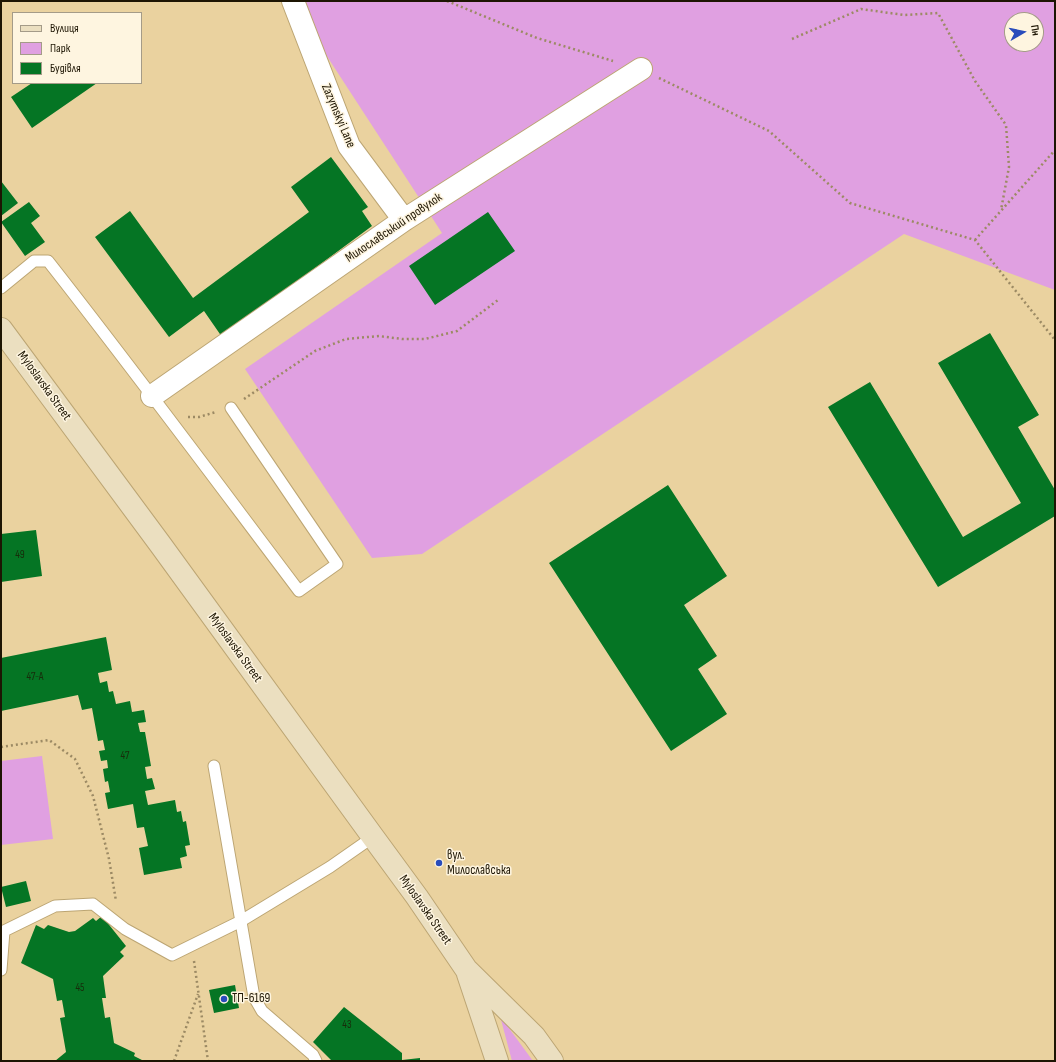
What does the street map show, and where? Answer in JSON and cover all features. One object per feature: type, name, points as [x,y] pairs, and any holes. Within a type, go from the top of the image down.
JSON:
[{"type":"main road","name":"Myloslavska Street","points":[[1,329],[417,897],[466,969],[534,1036],[552,1061]]},
{"type":"main road","name":"Myloslavska Street","points":[[466,969],[497,1061]]},
{"type":"street","name":"Zazymskyi Lane","points":[[293,1],[349,146],[404,220]]},
{"type":"street","name":"Милославський провулок","points":[[152,396],[404,220],[641,69]]},
{"type":"lane","points":[[1,288],[34,261],[48,260],[169,418],[298,592],[337,564],[231,408]]},
{"type":"lane","points":[[214,766],[254,997],[262,1011],[313,1055],[316,1061]]},
{"type":"lane","points":[[1,970],[4,931],[55,906],[93,904],[125,928],[172,955],[241,921],[330,867],[373,837]]},
{"type":"path","points":[[446,1],[537,38],[641,69],[769,131],[850,203],[975,240],[1055,340]]},
{"type":"path","points":[[792,39],[861,9],[904,15],[938,13],[975,81],[1006,125],[1009,167],[1001,210]]},
{"type":"path","points":[[975,240],[1055,150]]},
{"type":"path","points":[[169,418],[199,416],[231,408],[315,352],[346,339],[379,336],[402,339],[424,339],[457,331],[498,300]]},
{"type":"path","points":[[1,747],[49,740],[75,759],[93,796],[109,859],[120,924]]},
{"type":"path","points":[[192,946],[208,1061]]},
{"type":"path","points":[[174,1061],[198,994]]},
{"type":"green space","points":[[291,1],[1055,1],[1055,290],[904,234],[422,554],[372,558],[245,369],[442,233]]},
{"type":"green space","points":[[42,756],[53,839],[1,845],[1,761]]},
{"type":"green space","points":[[500,1016],[533,1061],[512,1061]]},
{"type":"building","points":[[30,84],[96,84],[32,128],[11,97]]},
{"type":"building","points":[[331,157],[368,207],[362,211],[372,226],[222,337],[204,311],[169,337],[95,237],[130,211],[193,298],[309,212],[291,187]]},
{"type":"building","points":[[1,181],[18,203],[1,216]]},
{"type":"building","points":[[29,202],[40,216],[31,223],[45,242],[25,256],[1,222]]},
{"type":"building","points":[[488,212],[515,251],[435,305],[409,266]]},
{"type":"building","points":[[990,333],[1039,415],[1018,427],[1055,490],[1055,516],[938,587],[828,407],[870,382],[963,537],[1021,503],[938,363]]},
{"type":"building","points":[[668,485],[727,576],[684,605],[717,656],[698,669],[727,714],[671,751],[549,563]]},
{"type":"building","points":[[36,530],[42,576],[1,582],[1,534]]},
{"type":"building","points":[[106,637],[112,670],[98,673],[100,683],[107,681],[109,692],[113,691],[116,704],[130,701],[132,712],[144,710],[146,722],[138,723],[140,732],[145,732],[151,766],[145,767],[147,779],[152,778],[155,789],[145,791],[148,805],[175,800],[177,812],[181,811],[183,822],[186,821],[190,845],[185,846],[187,856],[180,858],[182,868],[144,875],[139,848],[148,846],[144,827],[137,828],[133,804],[108,809],[105,793],[110,792],[108,781],[105,782],[103,769],[108,768],[107,760],[101,761],[99,751],[105,750],[103,740],[98,741],[92,708],[82,710],[78,695],[1,711],[1,658]]},
{"type":"building","points":[[26,881],[31,901],[6,907],[1,887]]},
{"type":"building","points":[[102,916],[126,946],[120,952],[124,956],[103,976],[106,998],[102,998],[105,1018],[110,1017],[114,1043],[135,1053],[134,1056],[144,1061],[55,1061],[66,1052],[60,1018],[65,1017],[62,1000],[57,1001],[53,979],[21,963],[36,925],[44,929],[48,925],[69,932],[75,931],[93,918],[96,921]]},
{"type":"building","name":"ТП-6169","points":[[235,985],[239,1008],[214,1013],[209,990]]},
{"type":"building","points":[[344,1007],[402,1053],[402,1060],[420,1058],[420,1061],[332,1061],[313,1042]]},
{"type":"place","name":"вул. Милославська","points":[[439,863]]},
{"type":"place","name":"ТП-6169","points":[[224,999]]}]
